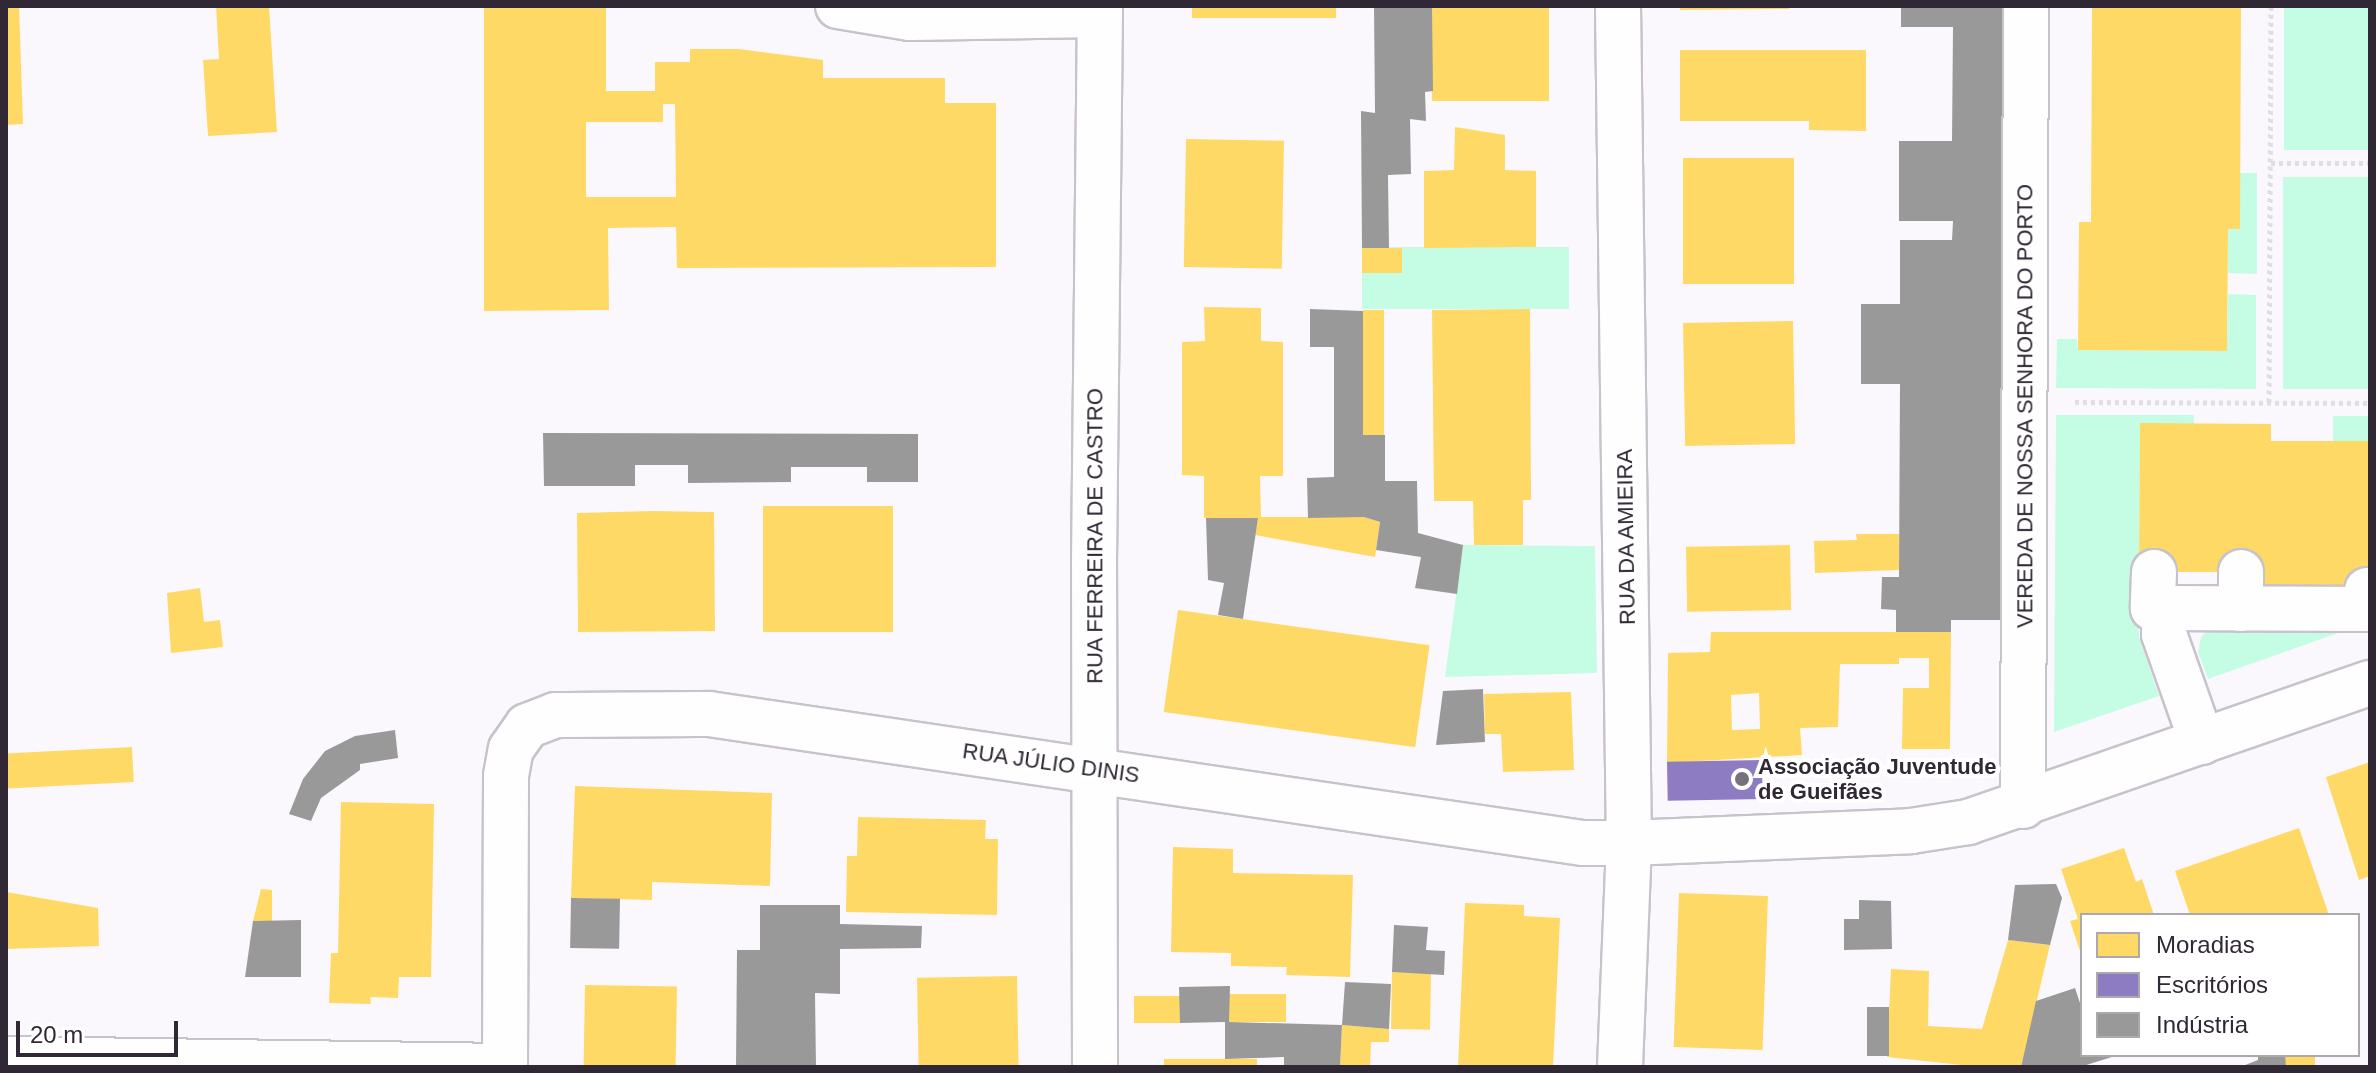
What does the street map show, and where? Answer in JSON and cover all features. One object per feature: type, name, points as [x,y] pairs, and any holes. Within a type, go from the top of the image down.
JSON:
[{"type":"street","points":[[838,6],[910,18],[1100,10]]},
{"type":"street","name":"RUA DA AMIEIRA","points":[[1618,6],[1629,843],[1620,1067]]},
{"type":"street","name":"VEREDA DE NOSSA SENHORA DO PORTO","points":[[2023,806],[2026,6]]},
{"type":"street","name":"RUA FERREIRA DE CASTRO","points":[[1095,1067],[1100,10]]},
{"type":"street","points":[[2202,742],[2164,634],[2252,594]]},
{"type":"street","name":"RUA JÚLIO DINIS","points":[[505,1067],[506,776],[511,749],[527,726],[555,715],[709,714],[1583,843],[1629,843],[1911,831],[1968,822],[2023,806],[2370,683]]},
{"type":"street","points":[[6,1059],[505,1067]]},
{"type":"path","points":[[2269,402],[2271,6]]},
{"type":"path","points":[[2271,163],[2370,163]]},
{"type":"path","points":[[2072,402],[2370,403]]},
{"type":"green space","points":[[2284,6],[2370,6],[2370,150],[2284,150]]},
{"type":"green space","points":[[2240,173],[2257,173],[2257,274],[2228,273],[2228,229],[2240,229]]},
{"type":"green space","points":[[2283,177],[2370,177],[2370,389],[2283,389]]},
{"type":"green space","points":[[1362,247],[1569,247],[1569,309],[1362,309]]},
{"type":"green space","points":[[2228,294],[2256,295],[2256,389],[2056,388],[2057,339],[2077,339],[2078,350],[2227,351]]},
{"type":"green space","points":[[2056,415],[2194,415],[2194,424],[2140,424],[2139,637],[2159,696],[2054,732]]},
{"type":"green space","points":[[2333,416],[2370,416],[2370,441],[2333,441]]},
{"type":"green space","points":[[1463,545],[1595,546],[1597,673],[1445,677]]},
{"type":"green space","points":[[2355,627],[2208,679],[2198,652],[2201,637],[2208,630]]},
{"type":"building: Moradias","points":[[6,6],[19,6],[23,124],[6,125]]},
{"type":"building: Moradias","points":[[216,6],[269,6],[277,132],[208,136],[203,60],[219,59]]},
{"type":"building: Moradias","points":[[484,6],[606,6],[606,91],[655,91],[655,62],[690,62],[690,49],[739,49],[823,60],[823,78],[945,78],[945,103],[996,103],[996,267],[677,268],[676,227],[608,228],[609,310],[484,311]],"holes":[[[663,104],[675,104],[676,197],[586,197],[586,122],[663,122]]]},
{"type":"building: Moradias","points":[[1192,6],[1336,6],[1336,18],[1192,18]]},
{"type":"building: Moradias","points":[[1432,6],[1549,6],[1549,101],[1432,101]]},
{"type":"building: Moradias","points":[[1680,6],[1789,6],[1789,9],[1680,10]]},
{"type":"building: Moradias","points":[[2092,6],[2241,6],[2240,229],[2228,229],[2227,351],[2078,350],[2079,222],[2091,222]]},
{"type":"building: Moradias","points":[[1680,50],[1866,50],[1866,131],[1809,130],[1809,121],[1680,121]]},
{"type":"building: Moradias","points":[[1455,127],[1505,135],[1505,170],[1536,171],[1536,247],[1424,248],[1424,171],[1454,170]]},
{"type":"building: Moradias","points":[[1186,139],[1284,141],[1282,269],[1184,267]]},
{"type":"building: Moradias","points":[[1683,158],[1794,158],[1794,284],[1683,284]]},
{"type":"building: Moradias","points":[[1362,248],[1402,248],[1402,273],[1362,273]]},
{"type":"building: Moradias","points":[[1204,307],[1261,308],[1261,341],[1283,342],[1283,476],[1260,476],[1261,517],[1364,517],[1380,522],[1375,557],[1255,535],[1258,518],[1204,518],[1204,476],[1182,475],[1182,342],[1205,341]]},
{"type":"building: Moradias","points":[[1530,309],[1531,500],[1523,500],[1523,545],[1474,545],[1473,501],[1434,501],[1432,310]]},
{"type":"building: Moradias","points":[[1363,310],[1384,310],[1384,435],[1363,435]]},
{"type":"building: Moradias","points":[[1793,321],[1795,444],[1685,446],[1683,323]]},
{"type":"building: Moradias","points":[[2140,423],[2271,424],[2271,441],[2370,441],[2370,590],[2255,589],[2227,572],[2139,572]]},
{"type":"building: Moradias","points":[[763,506],[893,506],[893,632],[763,632]]},
{"type":"building: Moradias","points":[[714,512],[715,631],[578,632],[577,513]]},
{"type":"building: Moradias","points":[[1856,534],[1899,534],[1899,570],[1815,573],[1814,541],[1857,540]]},
{"type":"building: Moradias","points":[[1790,545],[1791,610],[1687,612],[1686,547]]},
{"type":"building: Moradias","points":[[200,588],[204,622],[220,620],[223,647],[171,653],[167,593]]},
{"type":"building: Moradias","points":[[1178,610],[1430,645],[1415,747],[1164,712]]},
{"type":"building: Moradias","points":[[1711,632],[1951,632],[1950,749],[1902,749],[1903,688],[1929,688],[1929,658],[1899,658],[1899,664],[1840,664],[1838,727],[1800,728],[1802,755],[1667,763],[1668,653],[1710,652]],"holes":[[[1759,693],[1760,729],[1732,730],[1731,695]]]},
{"type":"building: Moradias","points":[[1571,692],[1574,770],[1503,772],[1501,734],[1485,734],[1484,694]]},
{"type":"building: Moradias","points":[[132,747],[134,782],[8,789],[6,754]]},
{"type":"building: Moradias","points":[[2370,762],[2370,876],[2359,880],[2326,777]]},
{"type":"building: Moradias","points":[[575,786],[772,793],[770,886],[652,882],[652,900],[571,898]]},
{"type":"building: Moradias","points":[[341,802],[434,804],[431,977],[399,977],[398,998],[370,997],[371,1004],[329,1003],[331,953],[338,953]]},
{"type":"building: Moradias","points":[[858,817],[986,820],[985,839],[998,839],[997,915],[846,912],[847,856],[857,856]]},
{"type":"building: Moradias","points":[[2299,828],[2328,913],[2189,913],[2175,871]]},
{"type":"building: Moradias","points":[[1173,847],[1233,849],[1233,873],[1353,875],[1350,977],[1286,975],[1287,967],[1231,966],[1231,953],[1171,952]]},
{"type":"building: Moradias","points":[[2124,848],[2136,882],[2142,879],[2153,913],[2080,913],[2080,951],[2070,921],[2078,919],[2061,869]]},
{"type":"building: Moradias","points":[[261,889],[272,890],[272,921],[253,921]]},
{"type":"building: Moradias","points":[[6,892],[98,908],[99,946],[6,949]]},
{"type":"building: Moradias","points":[[1679,893],[1768,896],[1763,1050],[1674,1047]]},
{"type":"building: Moradias","points":[[1465,903],[1524,905],[1524,916],[1560,918],[1553,1067],[1458,1067]]},
{"type":"building: Moradias","points":[[2008,940],[2050,945],[2021,1067],[1980,1067],[1887,1057],[1891,969],[1929,971],[1928,1026],[1982,1029]]},
{"type":"building: Moradias","points":[[1392,972],[1431,973],[1430,1030],[1391,1029]]},
{"type":"building: Moradias","points":[[1017,976],[1019,1067],[919,1067],[917,978]]},
{"type":"building: Moradias","points":[[585,985],[677,987],[676,1067],[584,1067]]},
{"type":"building: Moradias","points":[[1229,994],[1286,994],[1286,1022],[1229,1022]]},
{"type":"building: Moradias","points":[[1134,996],[1180,996],[1180,1023],[1134,1023]]},
{"type":"building: Moradias","points":[[1342,1025],[1389,1029],[1389,1042],[1371,1042],[1370,1067],[1340,1067]]},
{"type":"building: Moradias","points":[[2285,1057],[2315,1057],[2315,1067],[2285,1067]]},
{"type":"building: Moradias","points":[[1164,1059],[1257,1059],[1257,1067],[1164,1067]]},
{"type":"building: Escritórios","points":[[1762,760],[1763,799],[1668,801],[1667,762]]},
{"type":"building: Indústria","points":[[1374,6],[1432,6],[1433,91],[1425,92],[1426,121],[1410,119],[1411,174],[1388,175],[1389,248],[1362,248],[1361,111],[1375,113]]},
{"type":"building: Indústria","points":[[1901,6],[2003,6],[2001,620],[1951,620],[1951,632],[1896,632],[1896,610],[1881,609],[1882,577],[1899,577],[1900,384],[1861,384],[1861,304],[1900,304],[1900,240],[1952,240],[1953,221],[1899,221],[1899,141],[1952,141],[1953,27],[1901,27]]},
{"type":"building: Indústria","points":[[1310,309],[1363,311],[1363,435],[1385,435],[1385,481],[1417,481],[1418,533],[1463,545],[1457,594],[1415,588],[1421,557],[1376,550],[1380,522],[1364,517],[1308,518],[1307,478],[1334,477],[1334,347],[1310,347]]},
{"type":"building: Indústria","points":[[543,433],[918,434],[918,482],[867,482],[867,467],[791,467],[791,482],[688,483],[688,465],[635,465],[635,486],[544,486]]},
{"type":"building: Indústria","points":[[1206,518],[1258,518],[1243,619],[1218,615],[1224,583],[1208,580]]},
{"type":"building: Indústria","points":[[1483,689],[1485,742],[1436,745],[1443,691]]},
{"type":"building: Indústria","points":[[395,730],[398,758],[360,764],[360,770],[321,798],[311,821],[289,814],[303,779],[325,751],[355,736]]},
{"type":"building: Indústria","points":[[2056,884],[2062,898],[2050,945],[2008,940],[2015,885]]},
{"type":"building: Indústria","points":[[571,898],[620,899],[619,949],[570,948]]},
{"type":"building: Indústria","points":[[1859,900],[1891,901],[1892,949],[1844,950],[1844,919],[1859,919]]},
{"type":"building: Indústria","points":[[760,905],[840,905],[840,924],[922,926],[921,948],[840,949],[840,994],[815,993],[816,1067],[736,1067],[737,950],[760,950]]},
{"type":"building: Indústria","points":[[301,920],[301,977],[245,977],[253,921]]},
{"type":"building: Indústria","points":[[1394,925],[1428,927],[1426,950],[1445,951],[1444,975],[1392,972]]},
{"type":"building: Indústria","points":[[1345,982],[1391,984],[1389,1029],[1342,1025]]},
{"type":"building: Indústria","points":[[1230,986],[1229,1022],[1342,1025],[1340,1067],[1284,1067],[1284,1057],[1225,1059],[1225,1022],[1180,1023],[1179,987]]},
{"type":"building: Indústria","points":[[2075,988],[2080,1003],[2080,1057],[2112,1057],[2080,1067],[2021,1067],[2036,1001]]},
{"type":"building: Indústria","points":[[1867,1007],[1889,1007],[1889,1056],[1867,1056]]},
{"type":"building: Indústria","points":[[2258,1057],[2285,1057],[2286,1067],[2240,1067],[2258,1060]]},
{"type":"place","name":"Associação Juventude de Gueifães","points":[[1742,779]]}]
